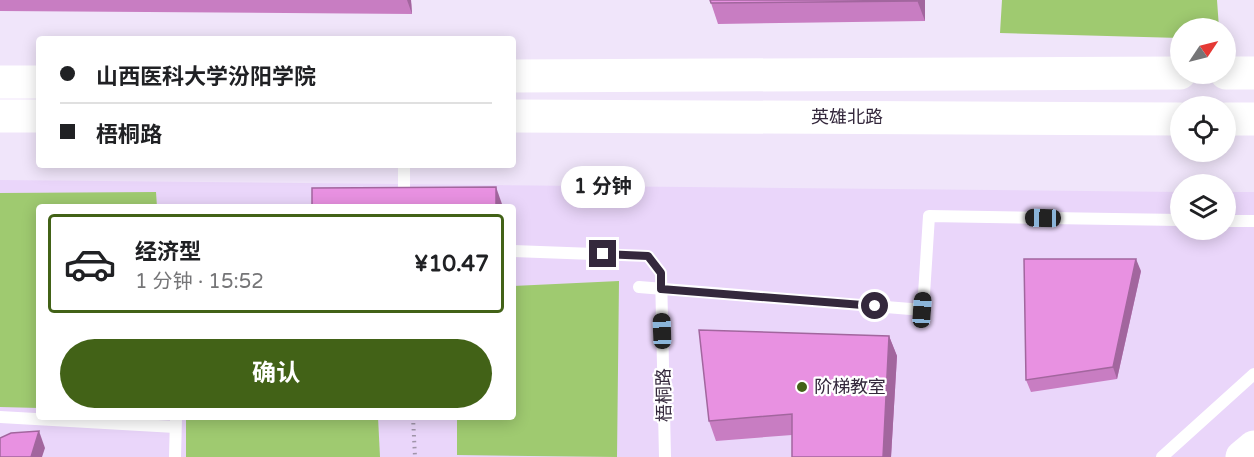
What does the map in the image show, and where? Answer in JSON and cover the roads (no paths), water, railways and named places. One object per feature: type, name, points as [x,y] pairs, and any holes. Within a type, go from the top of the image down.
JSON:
[{"type":"main road","points":[[516,76],[1170,73]]},
{"type":"main road","points":[[1236,73],[1254,73]]},
{"type":"main road","points":[[0,82],[36,82]]},
{"type":"main road","points":[[0,116],[36,116]]},
{"type":"main road","name":"英雄北路","points":[[516,116],[1170,118]]},
{"type":"main road","points":[[1236,119],[1254,119]]},
{"type":"main road","points":[[1242,457],[1254,447]]},
{"type":"lane","points":[[404,168],[404,204]]},
{"type":"lane","points":[[639,287],[922,310],[929,216],[1170,220]]},
{"type":"lane","points":[[1236,220],[1254,221]]},
{"type":"lane","name":"梧桐路","points":[[516,251],[648,256],[661,273],[665,457]]},
{"type":"lane","points":[[1162,457],[1254,374]]},
{"type":"lane","points":[[0,417],[36,418]]},
{"type":"lane","points":[[106,420],[176,422],[175,457]]},
{"type":"place","name":"阶梯教室","points":[[802,387]]}]
